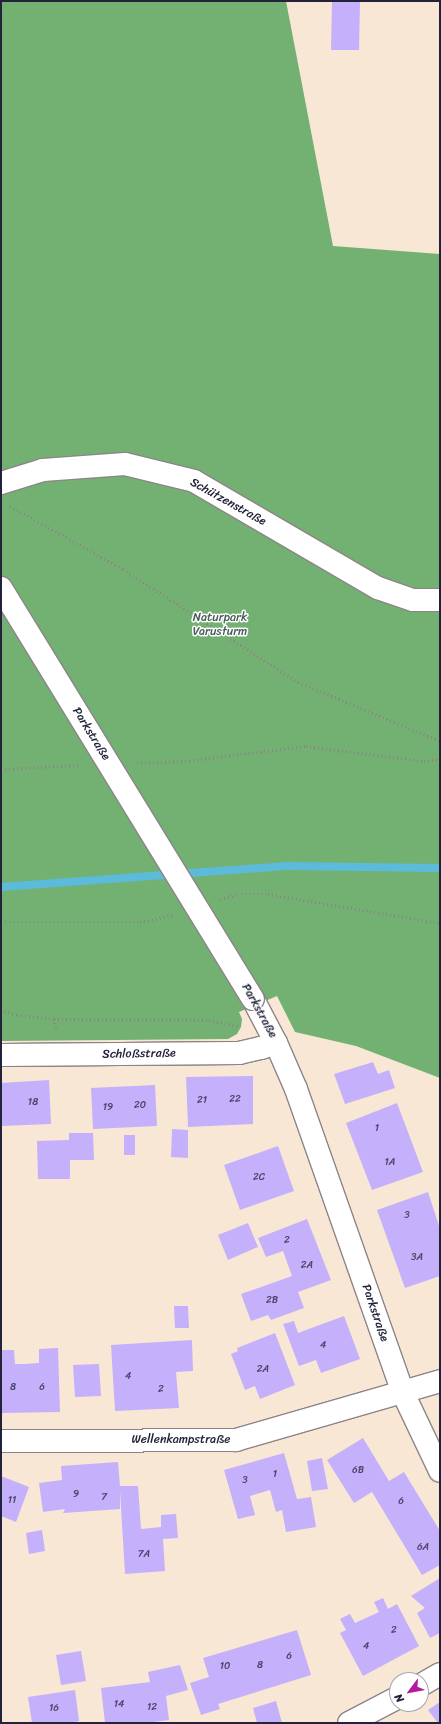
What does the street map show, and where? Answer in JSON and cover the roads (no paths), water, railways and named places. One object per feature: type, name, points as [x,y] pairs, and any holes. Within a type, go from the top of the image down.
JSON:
[{"type":"street","name":"Schützenstraße","points":[[1,483],[43,470],[125,464],[194,482],[378,588],[413,600],[440,600]]},
{"type":"street","name":"Parkstraße","points":[[1,588],[253,998],[276,1043],[296,1089],[402,1393],[440,1471]]},
{"type":"street","name":"Schloßstraße","points":[[1,1055],[239,1053],[276,1043]]},
{"type":"street","name":"Wellenkampstraße","points":[[1,1441],[236,1440],[440,1382]]},
{"type":"street","points":[[429,1680],[440,1674]]},
{"type":"street","points":[[349,1723],[389,1702]]},
{"type":"waterway","points":[[1,887],[285,866],[440,868]]},
{"type":"park label","name":"Naturpark Varusturm","points":[[220,625]]}]
